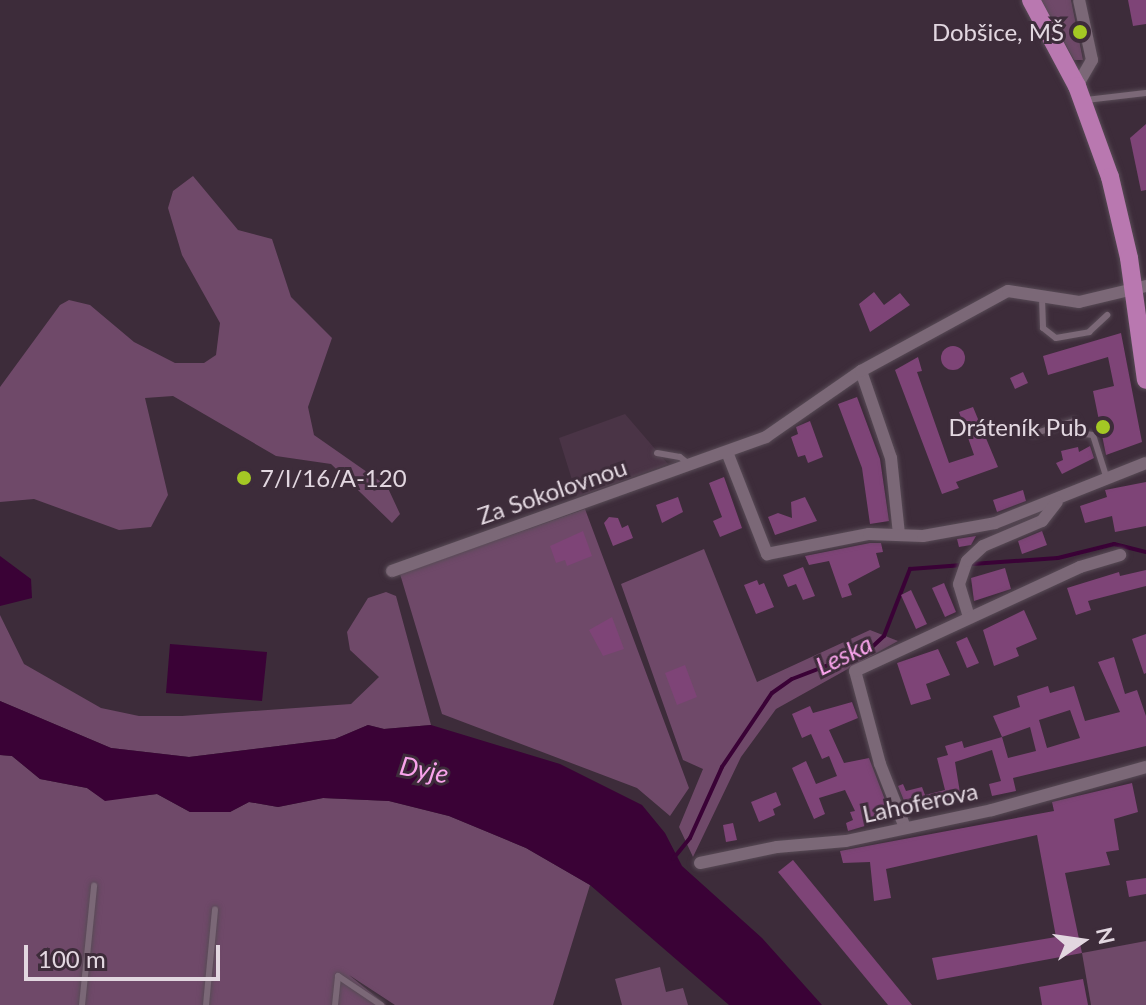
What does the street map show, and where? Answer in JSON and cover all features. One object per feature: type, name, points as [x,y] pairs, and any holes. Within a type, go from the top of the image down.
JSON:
[{"type":"main road","points":[[1031,0],[1080,94],[1110,177],[1140,288],[1146,380]]},
{"type":"street","points":[[1079,0],[1092,60],[1080,94]]},
{"type":"street","name":"Za Sokolovnou","points":[[392,571],[766,437],[861,371],[998,295],[1016,290],[1079,302],[1140,288]]},
{"type":"street","points":[[861,371],[891,458],[899,534]]},
{"type":"street","points":[[727,452],[767,554],[869,534],[931,535],[995,523],[1057,502],[1106,476],[1146,463]]},
{"type":"street","points":[[969,617],[959,588],[964,566],[983,546],[1042,521],[1057,502]]},
{"type":"street","points":[[904,825],[880,764],[855,671],[1080,567],[1120,555]]},
{"type":"street","name":"Lahoferova","points":[[700,863],[777,847],[846,841],[904,825],[992,810],[1146,767]]},
{"type":"lane","points":[[1080,94],[1146,93]]},
{"type":"lane","points":[[1043,294],[1040,320],[1045,332],[1056,338],[1089,332],[1107,315]]},
{"type":"lane","points":[[1033,434],[1074,421],[1078,433],[1093,435],[1106,476]]},
{"type":"lane","points":[[657,453],[680,457],[689,464]]},
{"type":"lane","points":[[82,1005],[94,886]]},
{"type":"lane","points":[[206,1005],[215,909]]},
{"type":"lane","points":[[335,1005],[338,976],[381,1005]]},
{"type":"shaded area","points":[[1041,0],[1071,0],[1083,60],[1074,60]]},
{"type":"shaded area","points":[[193,176],[238,230],[272,239],[291,297],[332,338],[308,407],[314,435],[387,486],[400,514],[392,523],[331,464],[276,456],[173,396],[145,398],[168,495],[151,527],[119,530],[34,499],[0,502],[0,387],[60,305],[69,300],[90,305],[134,342],[175,363],[204,363],[216,355],[220,323],[182,255],[168,208],[173,191]]},
{"type":"shaded area","points":[[625,414],[668,464],[573,499],[577,496],[559,438]]},
{"type":"shaded area","points":[[585,509],[689,788],[670,816],[637,788],[442,714],[400,574]]},
{"type":"shaded area","points":[[704,549],[757,682],[870,630],[898,641],[776,709],[741,757],[693,857],[679,827],[703,769],[683,760],[621,584]]},
{"type":"shaded area","points":[[386,592],[396,596],[431,725],[384,729],[368,725],[335,739],[189,757],[111,748],[0,701],[0,615],[24,664],[101,708],[139,716],[182,716],[351,704],[379,677],[350,650],[347,632],[368,598]]},
{"type":"shaded area","points":[[0,755],[12,756],[40,779],[87,788],[105,800],[157,794],[190,812],[230,812],[249,802],[278,807],[323,798],[389,801],[449,816],[526,848],[590,885],[553,1005],[395,1005],[349,975],[386,1005],[0,1005]]},
{"type":"shaded area","points":[[1146,941],[1146,1005],[1091,1005],[1082,953]]},
{"type":"shaded area","points":[[660,967],[666,992],[683,988],[688,1005],[622,1005],[615,979]]},
{"type":"water","points":[[0,556],[31,579],[32,598],[0,606]]},
{"type":"water","points":[[170,644],[267,652],[262,701],[166,693]]},
{"type":"water","name":"Dyje","points":[[0,701],[111,748],[189,757],[335,739],[368,725],[384,729],[431,725],[560,764],[642,805],[665,833],[682,866],[762,938],[822,1005],[729,1005],[590,885],[526,848],[449,816],[389,801],[323,798],[278,807],[249,802],[230,812],[190,812],[157,794],[105,801],[87,788],[40,779],[12,756],[0,755]]},
{"type":"building","points":[[1128,0],[1146,0],[1146,24],[1133,26]]},
{"type":"building","points":[[1146,124],[1146,190],[1141,191],[1130,138]]},
{"type":"building","points":[[874,292],[884,305],[900,293],[910,305],[870,332],[859,304]]},
{"type":"building","points":[[1121,333],[1142,442],[1106,455],[1093,391],[1114,386],[1108,357],[1048,375],[1043,356]]},
{"type":"building","points":[[953,346],[962,349],[965,358],[962,367],[953,370],[944,367],[941,358],[944,349]]},
{"type":"building","points":[[918,357],[922,371],[917,372],[949,463],[974,455],[959,412],[973,407],[998,467],[956,482],[959,488],[942,494],[895,370]]},
{"type":"building","points":[[1023,372],[1028,383],[1015,389],[1010,378]]},
{"type":"building","points":[[857,397],[880,459],[889,521],[870,524],[862,468],[838,404]]},
{"type":"building","points":[[810,421],[823,457],[808,463],[805,455],[798,457],[791,437],[798,434],[796,427]]},
{"type":"building","points":[[1090,446],[1094,458],[1062,474],[1056,463],[1063,460],[1061,451],[1078,447],[1079,452]]},
{"type":"building","points":[[724,477],[742,528],[720,537],[713,521],[722,517],[709,483]]},
{"type":"building","points":[[1146,482],[1146,526],[1115,532],[1112,516],[1085,523],[1080,506],[1107,497],[1105,490]]},
{"type":"building","points":[[1023,490],[1026,501],[997,512],[993,500]]},
{"type":"building","points":[[678,497],[683,512],[662,523],[656,505]]},
{"type":"building","points":[[805,497],[817,521],[775,535],[768,517],[778,513],[792,518],[791,502]]},
{"type":"building","points":[[609,517],[618,518],[622,528],[628,525],[633,538],[613,546],[604,523]]},
{"type":"building","points":[[583,531],[592,556],[567,566],[565,560],[556,563],[550,546]]},
{"type":"building","points":[[1042,531],[1047,545],[1022,554],[1018,541]]},
{"type":"building","points":[[976,536],[971,545],[959,547],[957,539]]},
{"type":"building","points":[[881,543],[883,552],[876,553],[880,567],[848,584],[852,595],[842,598],[829,561],[809,565],[805,556]]},
{"type":"building","points":[[803,567],[815,596],[803,600],[796,584],[788,587],[783,575]]},
{"type":"building","points":[[1005,568],[1011,589],[974,601],[971,578]]},
{"type":"building","points":[[1146,570],[1146,586],[1088,601],[1091,610],[1076,615],[1067,588],[1119,572],[1120,576]]},
{"type":"building","points":[[757,580],[759,585],[764,583],[774,607],[756,614],[744,585]]},
{"type":"building","points":[[944,583],[956,612],[945,617],[932,588]]},
{"type":"building","points":[[911,590],[927,624],[916,629],[901,595]]},
{"type":"building","points":[[1024,610],[1037,639],[1016,648],[1019,656],[994,666],[983,630]]},
{"type":"building","points":[[612,617],[624,649],[603,656],[589,630]]},
{"type":"building","points":[[1146,634],[1146,673],[1144,674],[1132,639]]},
{"type":"building","points":[[967,637],[979,663],[967,668],[956,642]]},
{"type":"building","points":[[938,649],[950,675],[926,684],[931,699],[911,705],[897,663]]},
{"type":"building","points":[[1114,657],[1125,694],[1137,690],[1146,716],[1146,746],[1013,778],[1016,791],[992,796],[989,784],[1001,781],[992,750],[955,762],[961,799],[909,813],[898,786],[903,784],[906,791],[922,787],[925,795],[945,790],[937,758],[948,755],[945,746],[962,741],[964,748],[1002,737],[993,716],[1020,707],[1017,696],[1048,686],[1050,693],[1074,686],[1085,721],[1120,712],[1098,662]],"holes":[[[1070,710],[1080,738],[1047,748],[1039,720]],[[1030,727],[1036,751],[1008,758],[1002,737]]]},
{"type":"building","points":[[685,665],[697,697],[677,705],[665,673]]},
{"type":"building","points":[[852,702],[858,718],[829,730],[844,763],[869,758],[892,818],[848,831],[846,823],[853,820],[850,812],[855,811],[845,790],[819,798],[825,814],[814,819],[792,768],[806,761],[816,784],[837,776],[829,756],[822,759],[811,734],[802,738],[792,714],[810,706],[813,713]]},
{"type":"building","points":[[1132,783],[1138,812],[1114,819],[1119,850],[1106,852],[1110,865],[1065,873],[1082,953],[937,980],[932,958],[1056,937],[1037,835],[886,869],[891,898],[874,901],[870,862],[843,863],[840,851],[1054,811],[1052,802]]},
{"type":"building","points":[[776,792],[781,805],[773,809],[775,815],[759,822],[751,802]]},
{"type":"building","points":[[733,823],[737,840],[726,842],[723,825]]},
{"type":"building","points":[[793,860],[912,1005],[888,1005],[778,872]]},
{"type":"building","points":[[1146,878],[1146,894],[1129,897],[1126,881]]},
{"type":"building","points":[[1083,979],[1088,1005],[1042,1005],[1039,987]]},
{"type":"waterway","name":"Leska","points":[[972,564],[1058,558],[1114,544],[1146,552]]},
{"type":"waterway","name":"Leska","points":[[673,859],[690,838],[722,767],[772,693],[792,679],[870,649],[884,636],[910,569],[963,565]]},
{"type":"place","name":"Dobšice, MŠ","points":[[1080,32]]},
{"type":"place","name":"Dráteník Pub","points":[[1103,427]]},
{"type":"place","name":"7/I/16/A-120","points":[[244,478]]}]
